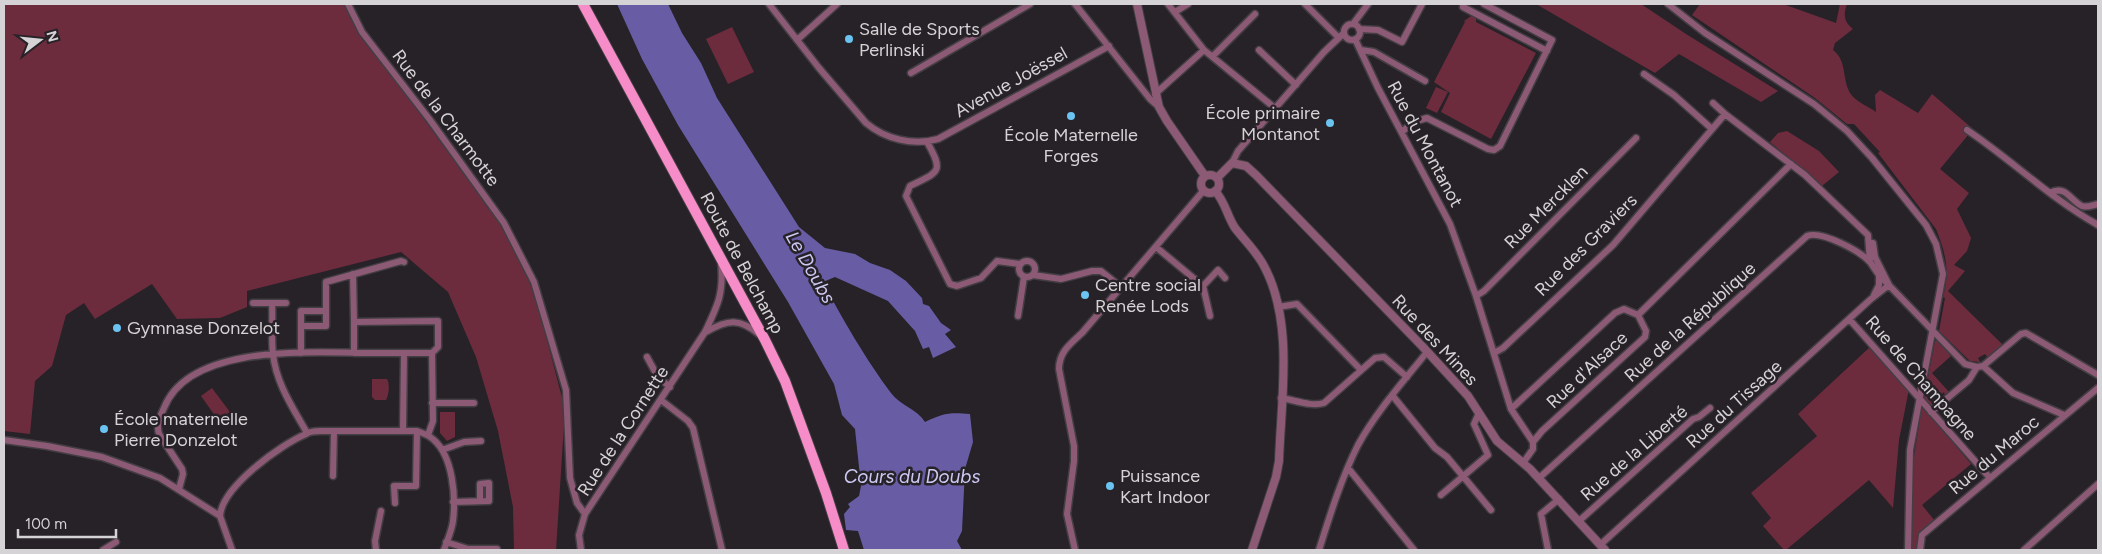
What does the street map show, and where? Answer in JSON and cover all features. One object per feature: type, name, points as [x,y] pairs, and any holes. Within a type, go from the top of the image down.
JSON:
[{"type":"main road","name":"Route de Belchamp","points":[[583,4],[765,340],[785,381],[804,430],[844,550]]},
{"type":"main road","name":"Route de Belchamp","points":[[590,4],[720,246],[790,383],[848,550]]},
{"type":"street","name":"Rue de la Charmotte","points":[[348,4],[362,32],[482,190],[504,223],[534,282],[566,390],[570,478],[577,503],[585,514]]},
{"type":"street","points":[[769,4],[826,77],[875,130],[903,141],[927,142],[936,159],[938,168],[936,173],[910,186],[906,190],[906,196],[950,284],[957,286],[981,278],[997,260],[1020,264],[1024,261],[1033,263],[1035,271],[1033,275]]},
{"type":"street","points":[[797,40],[837,4]]},
{"type":"street","points":[[911,73],[1030,4]]},
{"type":"street","points":[[1075,4],[1150,99],[1159,107]]},
{"type":"street","points":[[1137,4],[1159,107],[1205,176]]},
{"type":"street","points":[[1168,4],[1204,50],[1276,109]]},
{"type":"street","points":[[1174,12],[1188,4]]},
{"type":"street","points":[[1305,4],[1348,39],[1355,39],[1359,35],[1359,29]]},
{"type":"street","points":[[1217,178],[1232,163],[1238,151],[1346,27],[1353,24],[1368,4]]},
{"type":"street","points":[[1353,24],[1359,29],[1378,30],[1402,42],[1422,4]]},
{"type":"street","points":[[1464,4],[1463,7],[1547,51]]},
{"type":"street","points":[[1402,132],[1413,122],[1427,118],[1488,149],[1494,150],[1500,146],[1552,40],[1484,4]]},
{"type":"street","points":[[1668,4],[1705,33],[1814,104],[1847,131],[1872,158],[1926,225],[1936,244],[1943,274],[1910,450],[1908,550]]},
{"type":"street","points":[[1213,56],[1255,14]]},
{"type":"street","name":"Rue du Montanot","points":[[1355,39],[1378,88],[1450,224],[1476,296],[1511,409],[1533,442]]},
{"type":"street","name":"Avenue Joëssel","points":[[927,142],[952,132],[1109,46]]},
{"type":"street","points":[[1156,94],[1204,50]]},
{"type":"street","points":[[1259,50],[1296,85]]},
{"type":"street","points":[[1361,50],[1374,52],[1425,81]]},
{"type":"street","points":[[1644,74],[1674,95],[1712,129]]},
{"type":"street","points":[[1713,103],[1791,164],[1868,235],[1872,257],[1879,275],[1879,285],[1871,299]]},
{"type":"street","name":"Rue des Graviers","points":[[1494,353],[1503,348],[1613,245],[1725,114]]},
{"type":"street","points":[[1967,130],[2073,212],[2098,225]]},
{"type":"street","name":"Rue Mercklen","points":[[1476,296],[1636,138]]},
{"type":"street","name":"Rue des Mines","points":[[1232,163],[1246,166],[1256,175],[1427,352],[1468,396],[1497,442],[1539,478],[1602,548]]},
{"type":"street","points":[[1511,409],[1615,313],[1624,309],[1638,315],[1791,164]]},
{"type":"street","points":[[1212,175],[1217,178],[1219,185],[1215,191],[1209,193],[1204,190],[1201,183],[1205,176],[1212,175]]},
{"type":"street","points":[[1075,550],[1067,514],[1074,461],[1074,446],[1059,370],[1059,360],[1062,352],[1121,287],[1204,190]]},
{"type":"street","points":[[2050,193],[2059,190],[2064,192],[2081,206],[2086,207],[2098,204]]},
{"type":"street","points":[[1215,191],[1221,197],[1230,220],[1266,268],[1278,307],[1283,348],[1279,461],[1276,477],[1252,550]]},
{"type":"street","name":"Rue de la République","points":[[1539,478],[1807,236],[1819,234],[1872,257]]},
{"type":"street","points":[[1156,247],[1203,286],[1210,316]]},
{"type":"street","points":[[1851,248],[1872,257],[1889,285]]},
{"type":"street","name":"Rue de la Cornette","points":[[581,550],[579,535],[585,514],[705,332],[719,303],[722,282],[720,258]]},
{"type":"street","points":[[301,326],[326,326],[326,282],[404,262]]},
{"type":"street","points":[[1020,264],[1018,269],[1024,277],[1033,275],[1061,279],[1092,271],[1101,271],[1121,287]]},
{"type":"street","points":[[1203,286],[1218,270],[1225,278]]},
{"type":"street","points":[[353,274],[354,353]]},
{"type":"street","points":[[1879,275],[1965,364],[1971,367],[1980,367],[2013,393],[2064,415]]},
{"type":"street","points":[[1018,316],[1024,277]]},
{"type":"street","name":"Rue du Tissage","points":[[1602,548],[1871,299],[1889,285]]},
{"type":"street","points":[[253,303],[286,303]]},
{"type":"street","points":[[272,303],[272,353],[276,371],[288,401],[307,433]]},
{"type":"street","points":[[1278,307],[1297,304],[1362,370]]},
{"type":"street","points":[[301,353],[301,311],[326,311]]},
{"type":"street","name":"Rue d'Alsace","points":[[1533,442],[1542,431],[1645,337],[1646,331],[1638,315]]},
{"type":"street","name":"Rue de Champagne","points":[[1850,320],[1990,478]]},
{"type":"street","points":[[179,489],[183,474],[182,469],[159,434],[158,422],[169,397],[178,387],[197,374],[236,359],[272,353],[432,352],[438,347],[438,321],[354,322]]},
{"type":"street","points":[[705,332],[718,325],[733,321],[743,324],[765,340]]},
{"type":"street","points":[[1931,412],[1969,380],[1980,367],[2021,334],[2026,333],[2098,375]]},
{"type":"street","points":[[428,435],[433,422],[432,352]]},
{"type":"street","points":[[1318,550],[1340,484],[1359,444],[1392,395],[1427,352]]},
{"type":"street","points":[[403,430],[404,353]]},
{"type":"street","points":[[647,357],[658,377],[670,387]]},
{"type":"street","points":[[1281,398],[1302,401],[1315,406],[1324,403],[1375,358],[1384,357],[1407,377]]},
{"type":"street","name":"Rue du Maroc","points":[[1920,550],[1922,535],[2098,388]]},
{"type":"street","points":[[1392,395],[1435,448],[1446,457],[1490,510]]},
{"type":"street","points":[[661,400],[688,421],[693,428],[722,550]]},
{"type":"street","points":[[432,403],[474,403]]},
{"type":"street","name":"Rue de la Liberté","points":[[1579,521],[1693,419],[1699,418],[1710,408]]},
{"type":"street","points":[[1441,495],[1488,455],[1474,424],[1479,413]]},
{"type":"street","points":[[232,550],[220,516],[224,503],[243,478],[307,433],[403,430],[417,431],[435,440],[442,450],[451,476],[454,502],[453,522],[444,550]]},
{"type":"street","points":[[334,431],[334,476]]},
{"type":"street","points":[[395,503],[394,486],[416,486],[417,431]]},
{"type":"street","points":[[4,440],[102,457],[160,478],[220,516]]},
{"type":"street","points":[[442,450],[464,442],[481,441]]},
{"type":"street","points":[[1523,463],[1532,449],[1533,442]]},
{"type":"street","points":[[1348,468],[1414,550]]},
{"type":"street","points":[[2024,550],[2098,484]]},
{"type":"street","points":[[1548,550],[1541,514],[1559,499]]},
{"type":"street","points":[[454,502],[480,501]]},
{"type":"street","points":[[376,550],[381,511]]},
{"type":"street","points":[[103,550],[116,542]]},
{"type":"street","points":[[446,542],[468,550],[497,550]]},
{"type":"shaded area","points":[[4,4],[345,4],[362,34],[499,222],[532,283],[565,409],[556,550],[514,550],[513,507],[498,431],[476,357],[448,292],[401,252],[247,291],[247,307],[220,318],[177,319],[152,284],[95,319],[84,303],[66,315],[52,366],[35,381],[30,434],[4,431]]},
{"type":"shaded area","points":[[1536,4],[1641,4],[1778,91],[1761,102],[1679,54],[1655,73]]},
{"type":"shaded area","points":[[1700,4],[1783,4],[1836,23],[1840,4],[1847,4],[1845,18],[1853,29],[1835,43],[1833,50],[1840,59],[1852,96],[1876,112],[1875,95],[1880,90],[1918,113],[1932,94],[1973,129],[1940,169],[1969,193],[1957,209],[1971,238],[1967,251],[1954,265],[1965,271],[1948,291],[2003,345],[1988,358],[1985,354],[1978,358],[1980,362],[1970,361],[1939,331],[1945,298],[1943,297],[1946,279],[1946,263],[1942,247],[1936,229],[1878,153],[1880,152],[1854,124],[1847,124],[1815,98],[1692,15]]},
{"type":"shaded area","points":[[1471,16],[1476,16],[1476,22],[1536,53],[1491,139],[1441,112],[1450,93],[1434,82],[1464,21]]},
{"type":"shaded area","points":[[732,27],[754,72],[728,84],[706,39]]},
{"type":"shaded area","points":[[1436,87],[1448,92],[1437,113],[1426,108]]},
{"type":"shaded area","points":[[1787,131],[1819,151],[1839,172],[1822,186],[1770,142],[1778,133]]},
{"type":"shaded area","points":[[1935,341],[1938,341],[1951,356],[1932,373],[1949,392],[1945,396],[1944,392],[1936,399],[1937,403],[1932,406],[1924,398]]},
{"type":"shaded area","points":[[1870,347],[1909,389],[1899,440],[1893,508],[1869,480],[1784,550],[1763,526],[1771,518],[1751,493],[1817,436],[1798,414]]},
{"type":"shaded area","points":[[372,379],[387,379],[389,390],[386,400],[375,400],[372,397]]},
{"type":"shaded area","points":[[212,388],[230,412],[218,420],[201,396]]},
{"type":"shaded area","points":[[1922,406],[1971,464],[1922,505],[1935,521],[1918,535],[1917,550],[1912,550],[1911,499],[1914,456]]},
{"type":"shaded area","points":[[440,412],[455,412],[455,437],[447,441],[440,433]]},
{"type":"water","name":"Cours du Doubs","points":[[617,4],[668,4],[682,33],[701,63],[717,98],[799,227],[825,248],[855,254],[870,263],[890,270],[906,281],[922,298],[923,304],[929,306],[941,323],[951,330],[945,334],[956,347],[933,358],[929,347],[923,349],[915,331],[888,301],[835,277],[823,282],[864,353],[891,393],[899,401],[918,414],[925,422],[947,414],[970,414],[973,442],[965,469],[962,531],[957,541],[962,550],[864,550],[858,531],[846,530],[844,514],[850,507],[848,504],[859,496],[861,486],[855,429],[842,415],[834,384],[788,302],[678,125],[642,59]]},
{"type":"place","name":"Salle de Sports Perlinski","points":[[849,39]]},
{"type":"place","name":"École Maternelle Forges","points":[[1071,116]]},
{"type":"place","name":"École primaire Montanot","points":[[1330,123]]},
{"type":"place","name":"Centre social Renée Lods","points":[[1085,295]]},
{"type":"place","name":"Gymnase Donzelot","points":[[117,328]]},
{"type":"place","name":"École maternelle Pierre Donzelot","points":[[104,429]]},
{"type":"place","name":"Puissance Kart Indoor","points":[[1110,486]]},
{"type":"water label","name":"Le Doubs","points":[[811,267]]}]
